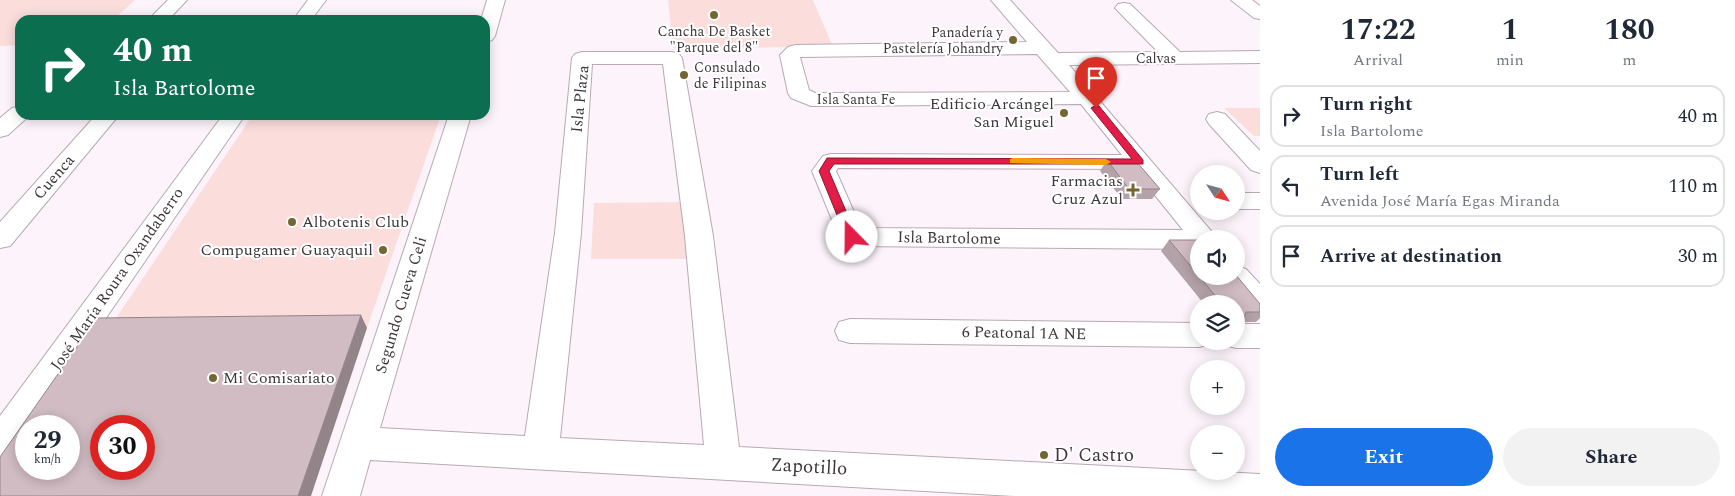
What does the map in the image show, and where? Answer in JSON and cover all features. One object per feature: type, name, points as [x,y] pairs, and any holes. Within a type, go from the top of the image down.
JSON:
[{"type":"street","points":[[163,15],[178,0]]},
{"type":"street","points":[[306,15],[317,0]]},
{"type":"street","points":[[490,20],[496,0]]},
{"type":"street","points":[[1000,0],[1087,98],[1197,230]]},
{"type":"street","points":[[1240,0],[1260,14]]},
{"type":"street","points":[[1124,8],[1174,58]]},
{"type":"street","name":"Isla Santa Fe","points":[[1048,53],[796,51],[790,55],[799,93],[810,100],[1087,98]]},
{"type":"street","name":"Calvas","points":[[1048,53],[1174,58],[1260,57]]},
{"type":"street","name":"Isla Plaza","points":[[540,453],[568,233],[582,58],[672,58],[698,228],[723,462]]},
{"type":"street","points":[[0,130],[15,117]]},
{"type":"street","points":[[1217,119],[1260,165]]},
{"type":"street","name":"Cuenca","points":[[0,239],[104,120]]},
{"type":"street","name":"José María Roura Oxandaberro","points":[[0,444],[230,120]]},
{"type":"street","name":"Segundo Cueva Celi","points":[[341,496],[458,120]]},
{"type":"street","name":"Isla Bartolome","points":[[1139,162],[831,161],[824,171],[852,237],[1190,240]]},
{"type":"street","points":[[1173,201],[1190,201]]},
{"type":"street","points":[[1245,201],[1260,201]]},
{"type":"street","points":[[1244,285],[1259,301]]},
{"type":"street","name":"6 Peatonal 1A NE","points":[[850,331],[1190,335]]},
{"type":"street","points":[[1245,336],[1260,336]]},
{"type":"street","name":"Zapotillo","points":[[358,443],[1260,492]]},
{"type":"shaded area","points":[[0,0],[135,0],[118,15],[15,15],[15,45],[0,46]]},
{"type":"shaded area","points":[[668,0],[813,0],[833,47],[673,48]]},
{"type":"shaded area","points":[[1224,108],[1260,108],[1260,136],[1254,136]]},
{"type":"shaded area","name":"Albotenis Club","points":[[249,120],[439,120],[367,328],[108,330]]},
{"type":"shaded area","points":[[687,202],[692,259],[591,259],[594,203]]},
{"type":"building","points":[[1107,160],[1136,161],[1160,189],[1129,189]]},
{"type":"building","points":[[1169,240],[1190,240],[1190,265]]},
{"type":"building","points":[[1206,285],[1244,285],[1260,304],[1260,312],[1246,312],[1245,315],[1245,295],[1215,295]]},
{"type":"building","name":"Mi Comisariato","points":[[361,315],[298,496],[0,496],[0,457],[15,436],[15,480],[80,480],[80,415],[29,415],[97,318]]},
{"type":"slow traffic","points":[[1013,161],[1106,162]]},
{"type":"place","name":"Cancha De Basket \"Parque del 8\"","points":[[714,15]]},
{"type":"place","name":"Panadería y Pastelería Johandry","points":[[1013,40]]},
{"type":"place","name":"Consulado de Filipinas","points":[[684,75]]},
{"type":"place","name":"Edificio Arcángel San Miguel","points":[[1064,113]]},
{"type":"place","name":"Farmacias Cruz Azul","points":[[1133,190]]},
{"type":"place","name":"Albotenis Club","points":[[292,222]]},
{"type":"place","name":"Compugamer Guayaquil","points":[[383,250]]},
{"type":"place","name":"Mi Comisariato","points":[[213,378]]},
{"type":"place","name":"D' Castro","points":[[1044,455]]},
{"type":"route","points":[[852,237],[824,171],[831,161],[1139,162],[1096,108]]}]
